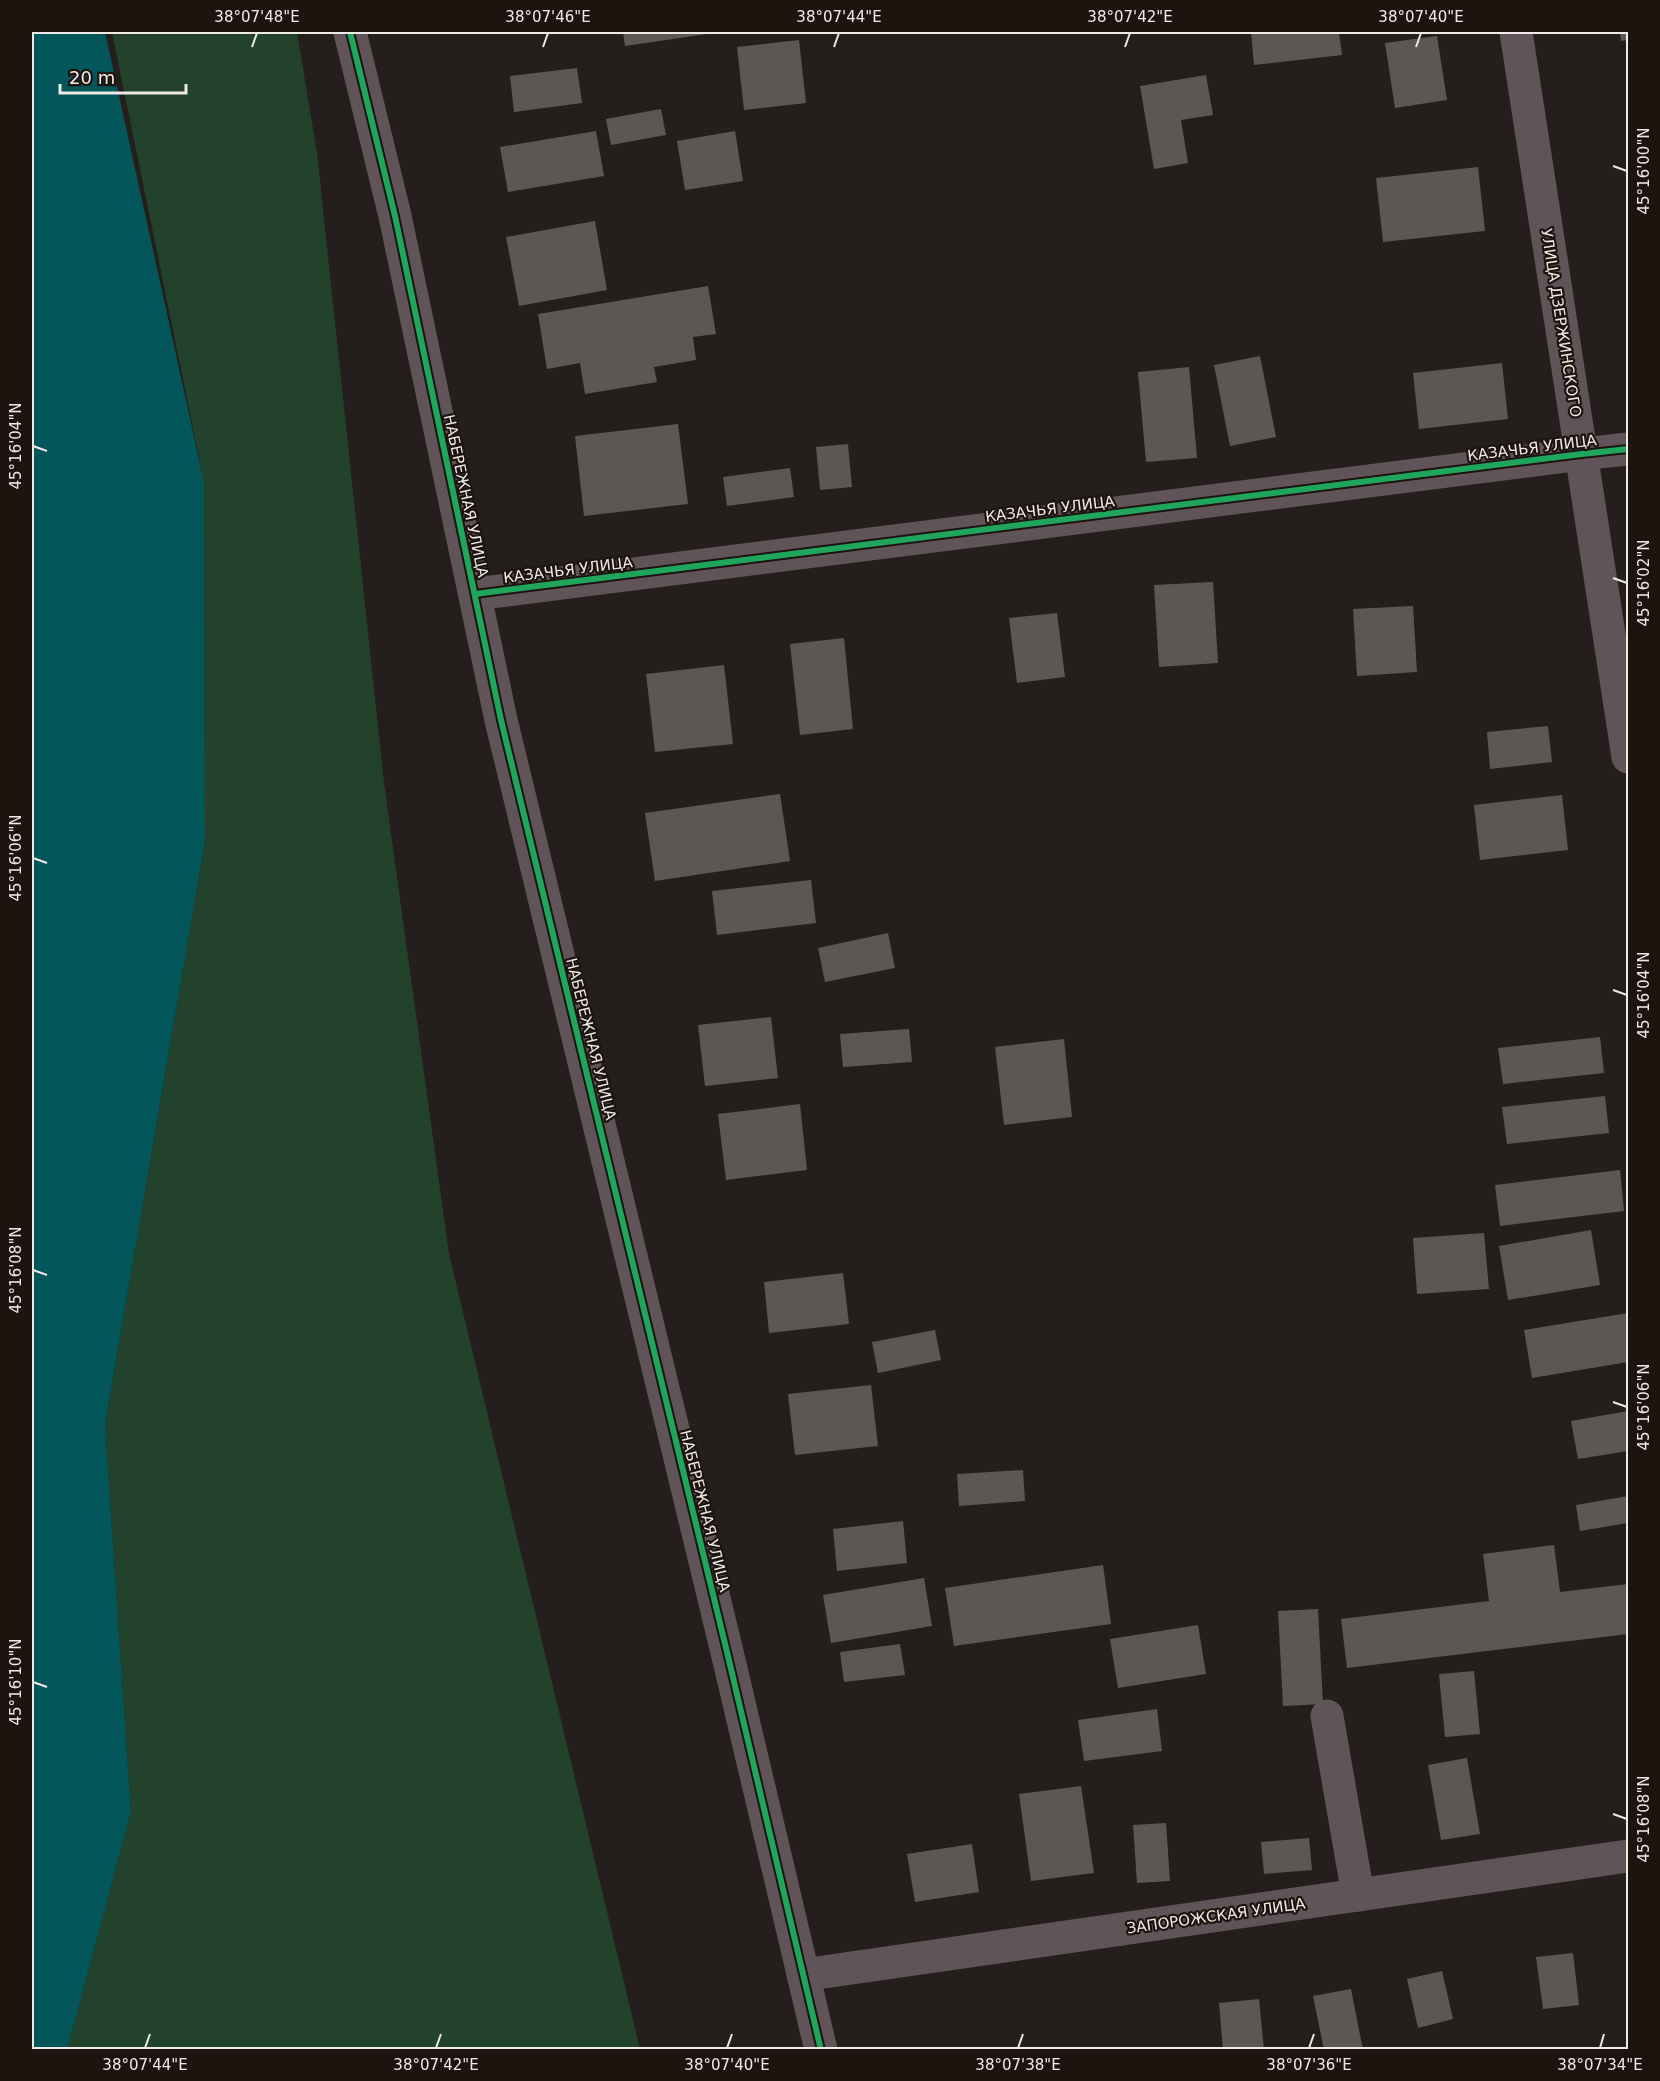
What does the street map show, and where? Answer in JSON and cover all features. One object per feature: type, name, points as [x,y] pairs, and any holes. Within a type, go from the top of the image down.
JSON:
[{"type":"street","name":"НАБЕРЕЖНАЯ УЛИЦА","points":[[350,32],[394,216],[501,720],[719,1617],[821,2049]]},
{"type":"street","name":"УЛИЦА ДЗЕРЖИНСКОГО","points":[[1516,32],[1629,757]]},
{"type":"street","name":"КАЗАЧЬЯ УЛИЦА","points":[[474,594],[1629,449]]},
{"type":"street","points":[[1327,1716],[1358,1896]]},
{"type":"street","name":"ЗАПОРОЖСКАЯ УЛИЦА","points":[[803,1975],[1629,1856]]},
{"type":"green space","points":[[112,32],[297,32],[317,153],[384,783],[449,1254],[640,2049],[67,2050],[131,1812],[105,1425],[205,841],[204,482]]},
{"type":"water","points":[[32,32],[105,32],[204,482],[205,841],[105,1425],[131,1812],[67,2050],[32,2049]]},
{"type":"building","points":[[623,32],[714,32],[714,33],[625,46]]},
{"type":"building","points":[[1251,32],[1339,32],[1342,55],[1254,65]]},
{"type":"building","points":[[1620,32],[1628,32],[1628,40],[1621,41]]},
{"type":"building","points":[[1437,36],[1447,100],[1395,108],[1385,43]]},
{"type":"building","points":[[799,40],[806,103],[744,110],[737,47]]},
{"type":"building","points":[[577,68],[582,103],[514,112],[510,76]]},
{"type":"building","points":[[1206,75],[1213,115],[1181,120],[1188,163],[1154,169],[1140,86]]},
{"type":"building","points":[[661,109],[666,135],[611,145],[606,119]]},
{"type":"building","points":[[596,131],[604,176],[508,192],[500,147]]},
{"type":"building","points":[[735,131],[743,181],[685,190],[677,141]]},
{"type":"building","points":[[1478,167],[1485,231],[1383,242],[1376,178]]},
{"type":"building","points":[[595,221],[607,290],[519,306],[506,237]]},
{"type":"building","points":[[708,286],[716,334],[693,337],[696,360],[654,367],[657,382],[585,394],[580,363],[547,369],[538,314]]},
{"type":"building","points":[[1260,356],[1276,437],[1230,446],[1214,365]]},
{"type":"building","points":[[1502,363],[1508,419],[1419,429],[1413,373]]},
{"type":"building","points":[[1189,367],[1197,458],[1146,462],[1138,372]]},
{"type":"building","points":[[678,424],[688,504],[584,516],[575,436]]},
{"type":"building","points":[[848,444],[852,487],[820,490],[816,447]]},
{"type":"building","points":[[790,468],[794,497],[727,506],[723,477]]},
{"type":"building","points":[[1213,582],[1218,663],[1159,667],[1154,585]]},
{"type":"building","points":[[1413,606],[1417,672],[1357,676],[1353,609]]},
{"type":"building","points":[[1057,613],[1065,677],[1017,683],[1009,618]]},
{"type":"building","points":[[844,638],[853,729],[800,735],[790,644]]},
{"type":"building","points":[[724,665],[733,744],[655,752],[646,674]]},
{"type":"building","points":[[1548,726],[1552,762],[1490,769],[1487,732]]},
{"type":"building","points":[[780,794],[790,861],[655,881],[645,813]]},
{"type":"building","points":[[1562,795],[1568,850],[1480,860],[1474,805]]},
{"type":"building","points":[[811,880],[816,923],[717,935],[712,891]]},
{"type":"building","points":[[888,933],[895,968],[825,982],[818,948]]},
{"type":"building","points":[[771,1017],[778,1078],[705,1086],[698,1025]]},
{"type":"building","points":[[909,1029],[912,1062],[843,1067],[840,1034]]},
{"type":"building","points":[[1600,1037],[1604,1073],[1503,1084],[1498,1048]]},
{"type":"building","points":[[1064,1039],[1072,1117],[1004,1125],[995,1047]]},
{"type":"building","points":[[1605,1096],[1609,1133],[1507,1144],[1502,1107]]},
{"type":"building","points":[[800,1104],[807,1170],[726,1180],[718,1114]]},
{"type":"building","points":[[1620,1170],[1624,1211],[1500,1226],[1495,1185]]},
{"type":"building","points":[[1591,1230],[1600,1285],[1508,1300],[1499,1246]]},
{"type":"building","points":[[1484,1233],[1489,1289],[1417,1294],[1413,1238]]},
{"type":"building","points":[[843,1273],[849,1324],[769,1333],[764,1282]]},
{"type":"building","points":[[1628,1313],[1628,1362],[1532,1378],[1524,1330]]},
{"type":"building","points":[[935,1330],[941,1360],[878,1373],[872,1342]]},
{"type":"building","points":[[871,1385],[878,1446],[795,1455],[788,1394]]},
{"type":"building","points":[[1628,1411],[1628,1451],[1578,1459],[1571,1421]]},
{"type":"building","points":[[1023,1470],[1025,1501],[959,1506],[957,1474]]},
{"type":"building","points":[[1628,1496],[1628,1523],[1580,1531],[1576,1505]]},
{"type":"building","points":[[903,1521],[907,1563],[837,1571],[833,1529]]},
{"type":"building","points":[[1554,1545],[1560,1592],[1628,1584],[1628,1634],[1347,1668],[1341,1619],[1489,1601],[1483,1554]]},
{"type":"building","points":[[1103,1565],[1111,1624],[954,1646],[945,1588]]},
{"type":"building","points":[[924,1578],[932,1626],[831,1643],[823,1595]]},
{"type":"building","points":[[1318,1609],[1323,1704],[1283,1706],[1278,1611]]},
{"type":"building","points":[[1198,1625],[1206,1674],[1118,1688],[1110,1639]]},
{"type":"building","points":[[900,1644],[905,1675],[844,1682],[840,1652]]},
{"type":"building","points":[[1474,1671],[1480,1734],[1445,1737],[1439,1674]]},
{"type":"building","points":[[1157,1709],[1162,1751],[1084,1761],[1078,1720]]},
{"type":"building","points":[[1467,1758],[1480,1834],[1441,1840],[1428,1765]]},
{"type":"building","points":[[1081,1786],[1094,1873],[1031,1881],[1019,1794]]},
{"type":"building","points":[[1166,1823],[1170,1881],[1137,1883],[1133,1825]]},
{"type":"building","points":[[1309,1838],[1312,1870],[1264,1874],[1261,1842]]},
{"type":"building","points":[[972,1844],[979,1892],[915,1902],[907,1854]]},
{"type":"building","points":[[1573,1953],[1579,2005],[1543,2009],[1536,1957]]},
{"type":"building","points":[[1442,1971],[1453,2019],[1418,2028],[1407,1979]]},
{"type":"building","points":[[1351,1989],[1363,2050],[1324,2050],[1313,1996]]},
{"type":"building","points":[[1259,1999],[1264,2050],[1223,2050],[1219,2003]]},
{"type":"cycle path","points":[[350,32],[395,216],[501,720],[821,2050]]},
{"type":"cycle path","points":[[475,594],[1628,449]]}]
